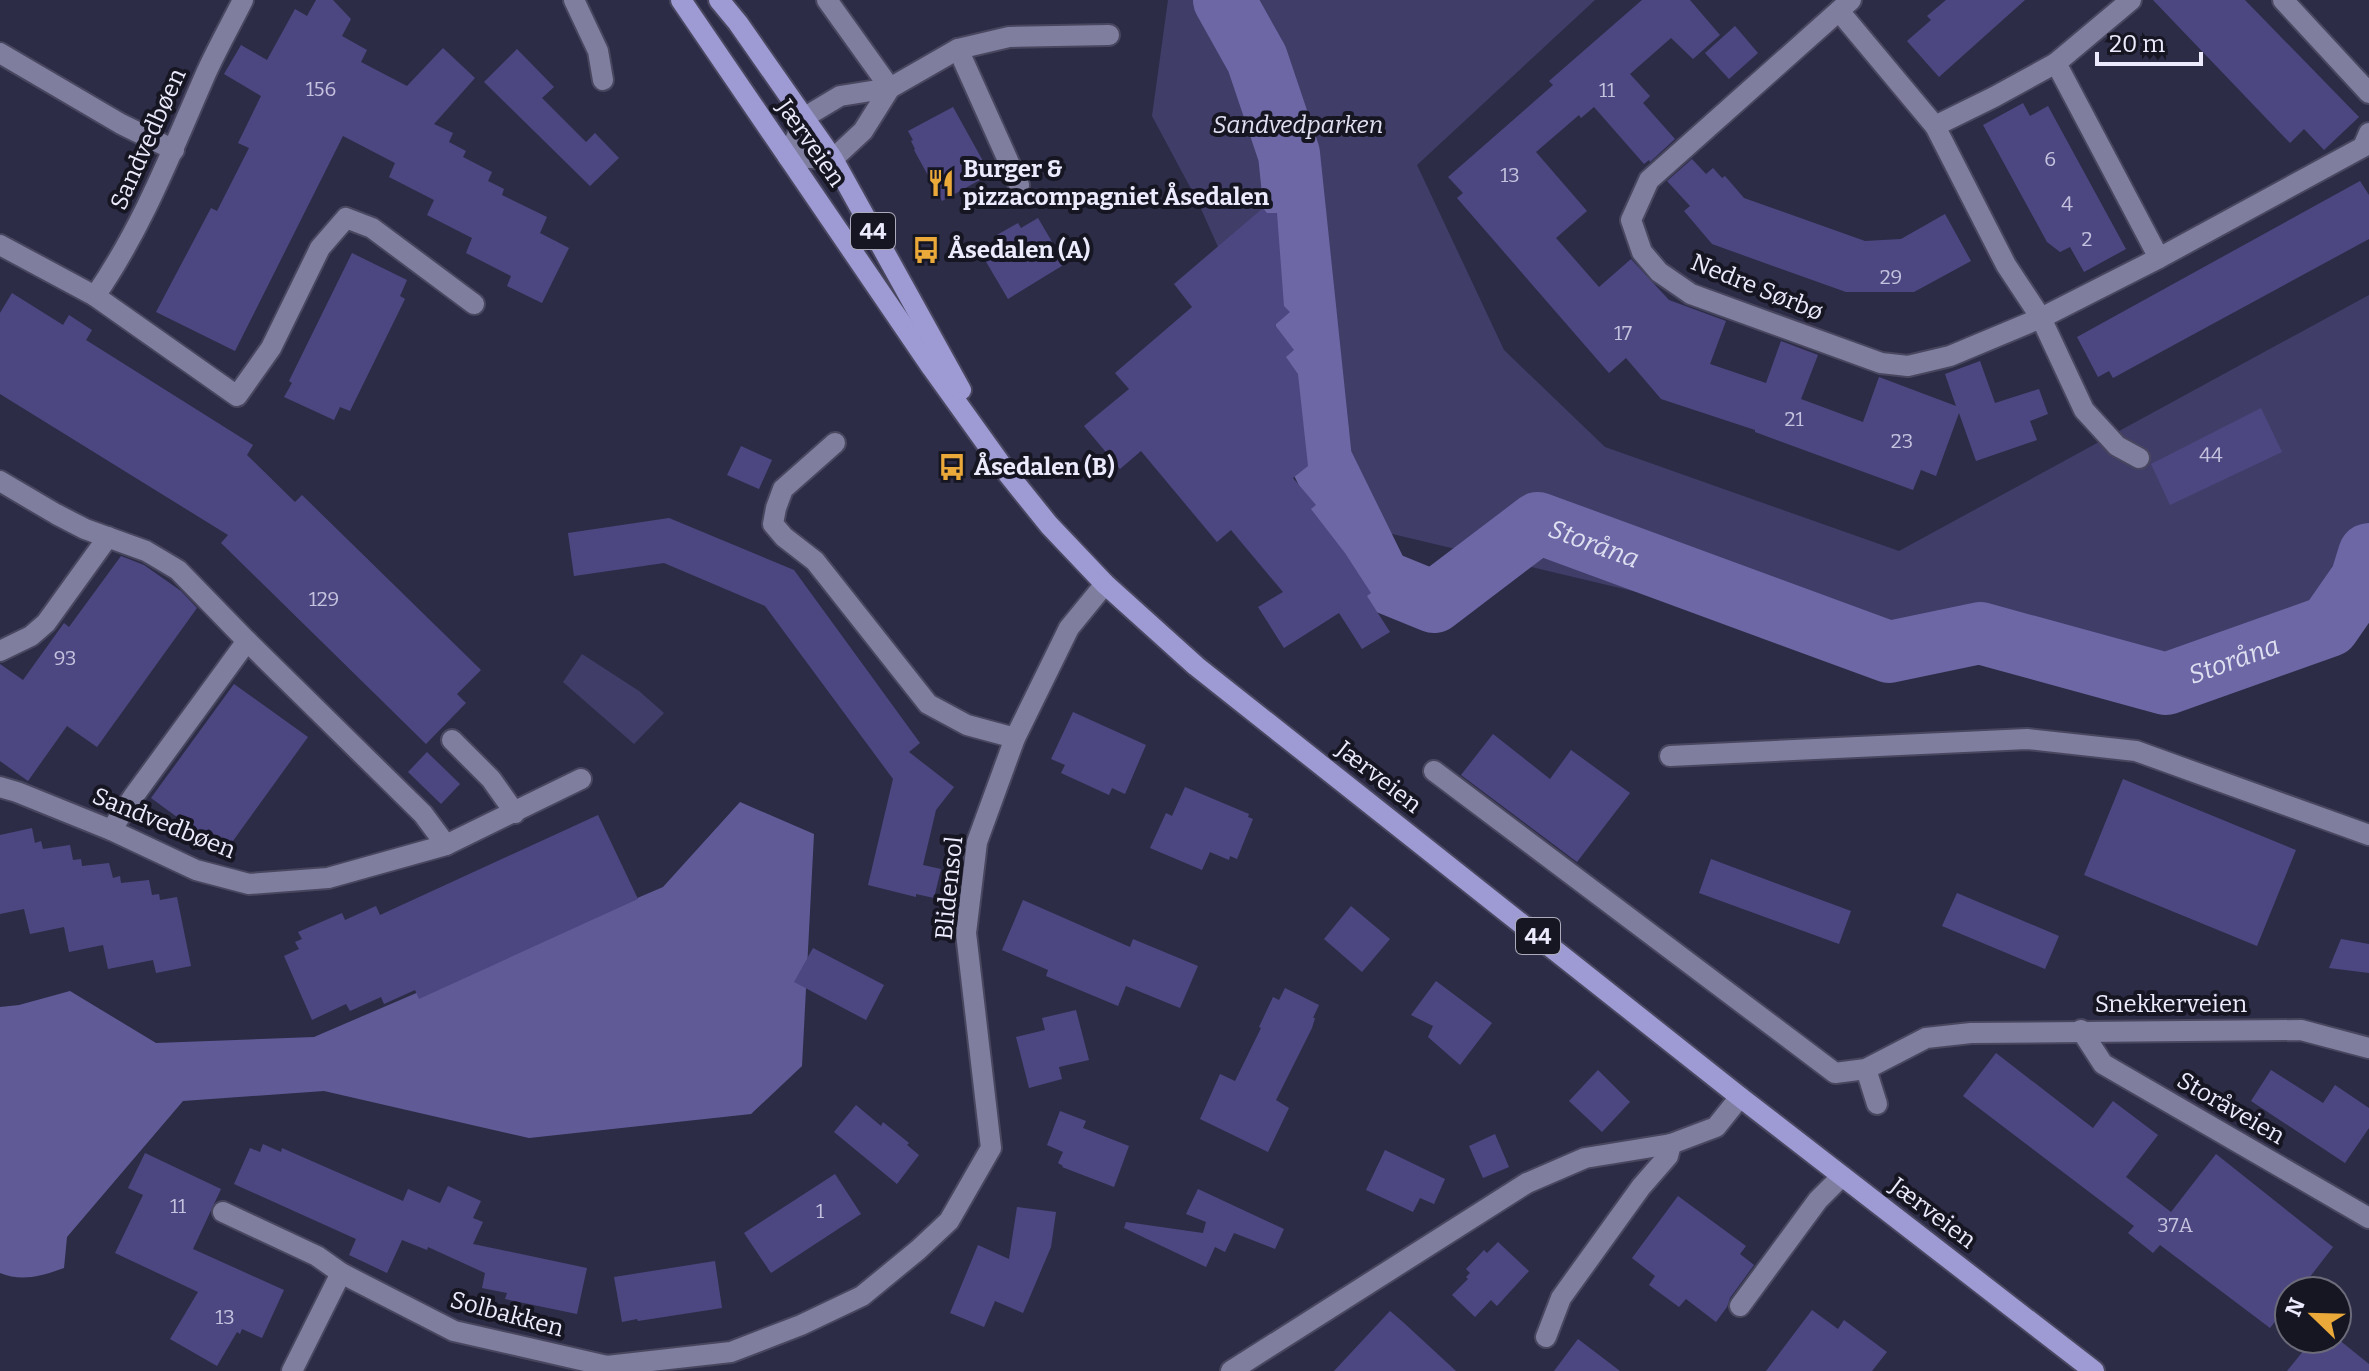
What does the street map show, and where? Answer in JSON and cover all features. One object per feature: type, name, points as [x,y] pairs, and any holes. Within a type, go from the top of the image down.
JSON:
[{"type":"main road","name":"Jærveien","points":[[681,0],[1008,474],[1049,525],[1105,584],[1196,666],[1740,1097],[2094,1371]]},
{"type":"main road","name":"Jærveien","points":[[719,0],[833,159],[1008,474]]},
{"type":"street","name":"Sandvedbøen","points":[[95,296],[118,263],[243,0]]},
{"type":"street","points":[[574,0],[598,51],[603,80]]},
{"type":"street","points":[[827,0],[890,88]]},
{"type":"street","points":[[1935,126],[2056,63],[2131,0]]},
{"type":"street","points":[[2283,0],[2369,93]]},
{"type":"street","name":"Nedre Sørbø","points":[[2041,318],[2006,265],[1935,126],[1845,6],[1649,180],[1631,220],[1642,252],[1659,272],[1691,294],[1881,363],[1908,366],[1950,356],[2041,318],[2363,147],[2369,133]]},
{"type":"street","points":[[890,88],[863,131],[833,159],[788,157],[805,117],[840,96],[890,88],[958,49],[1009,37],[1109,35]]},
{"type":"street","points":[[958,49],[1019,185]]},
{"type":"street","points":[[0,53],[121,124],[174,150]]},
{"type":"street","points":[[2056,63],[2159,258]]},
{"type":"street","points":[[0,245],[95,296],[237,396],[271,348],[320,248],[346,218],[372,228],[474,304]]},
{"type":"street","points":[[2041,318],[2084,410],[2117,446],[2139,458]]},
{"type":"street","points":[[835,443],[783,489],[773,524],[784,537],[815,561],[928,704],[967,725],[1015,738]]},
{"type":"street","points":[[0,481],[85,529],[146,551],[178,570],[423,814],[446,845]]},
{"type":"street","points":[[0,651],[31,636],[46,623],[108,537]]},
{"type":"street","name":"Blidensol","points":[[918,1250],[949,1221],[991,1148],[966,933],[977,842],[1015,738],[1069,628],[1105,584]]},
{"type":"street","points":[[111,830],[247,641]]},
{"type":"street","points":[[1670,756],[2027,739],[2136,751],[2369,835]]},
{"type":"street","points":[[452,740],[491,779],[515,813]]},
{"type":"street","points":[[1434,771],[1835,1073],[1866,1069],[1877,1104]]},
{"type":"street","name":"Sandvedbøen","points":[[0,787],[111,830],[196,870],[249,884],[328,878],[446,845],[581,779]]},
{"type":"street","name":"Storåveien","points":[[2081,1030],[2103,1064],[2369,1218]]},
{"type":"street","name":"Snekkerveien","points":[[1866,1069],[1926,1038],[1971,1033],[2301,1030],[2369,1048]]},
{"type":"street","points":[[1231,1371],[1527,1183],[1585,1158],[1671,1144],[1716,1127],[1740,1097]]},
{"type":"street","points":[[1546,1337],[1561,1298],[1641,1187],[1668,1156],[1671,1144]]},
{"type":"street","points":[[1740,1306],[1818,1200],[1842,1176]]},
{"type":"street","name":"Solbakken","points":[[223,1212],[317,1256],[341,1273],[454,1331],[607,1366],[731,1362],[862,1296],[918,1250]]},
{"type":"street","points":[[292,1371],[341,1273]]},
{"type":"green space","name":"Sandvedparken","points":[[1168,0],[1595,0],[1417,165],[1504,350],[1605,447],[1899,551],[2369,295],[2369,578],[2166,684],[2053,653],[1889,652],[1342,522],[1197,200],[1152,116]]},
{"type":"green space","points":[[582,654],[639,691],[664,713],[634,744],[563,682]]},
{"type":"shaded area","points":[[740,802],[814,834],[802,1066],[751,1114],[529,1138],[324,1091],[183,1101],[67,1237],[64,1268],[32,1277],[0,1273],[0,1007],[70,991],[156,1043],[314,1037],[663,887]]},
{"type":"building","points":[[316,0],[333,0],[351,19],[342,36],[367,50],[361,62],[407,86],[443,48],[475,78],[434,124],[453,133],[449,142],[466,151],[463,157],[492,172],[488,181],[504,189],[502,195],[547,217],[540,233],[569,248],[542,303],[507,286],[511,276],[466,253],[472,238],[427,215],[434,200],[389,177],[395,163],[343,136],[235,351],[156,312],[211,208],[217,211],[249,148],[238,143],[261,96],[224,74],[241,45],[267,60],[295,9],[307,16]]},
{"type":"building","points":[[1642,0],[1690,0],[1720,35],[1693,59],[1671,38],[1630,74],[1650,96],[1643,103],[1675,139],[1650,162],[1644,164],[1594,107],[1581,118],[1579,115],[1536,152],[1587,211],[1556,238],[1599,287],[1631,259],[1669,300],[1726,321],[1710,364],[1766,383],[1781,341],[1818,355],[1801,399],[1863,422],[1879,377],[1956,406],[1945,374],[1980,361],[1995,403],[2039,389],[2048,414],[2030,421],[2037,440],[1976,461],[1959,413],[1936,476],[1921,470],[1913,490],[1755,430],[1661,399],[1626,358],[1609,373],[1457,198],[1463,193],[1448,177],[1553,85],[1549,81]]},
{"type":"building","points":[[1946,0],[2025,0],[1939,77],[1907,41],[1931,20],[1927,16]]},
{"type":"building","points":[[2153,0],[2245,0],[2359,117],[2324,150],[2304,129],[2290,143]]},
{"type":"building","points":[[1735,26],[1758,53],[1729,79],[1705,53]]},
{"type":"building","points":[[517,49],[554,87],[542,98],[586,142],[595,133],[619,158],[590,186],[484,82]]},
{"type":"building","points":[[2023,103],[2030,116],[2048,106],[2126,249],[2084,272],[2070,247],[2060,252],[2047,242],[1983,125]]},
{"type":"building","points":[[953,107],[988,170],[985,172],[987,176],[942,201],[914,150],[908,131]]},
{"type":"building","points":[[1692,159],[1706,174],[1713,168],[1722,178],[1725,176],[1744,198],[1865,241],[1901,239],[1945,214],[1971,261],[1914,292],[1846,292],[1712,244],[1684,211],[1690,206],[1667,181]]},
{"type":"building","points":[[2360,181],[2369,195],[2369,239],[2113,378],[2109,371],[2098,377],[2077,337]]},
{"type":"building","points":[[1263,208],[1267,213],[1277,213],[1284,306],[1290,312],[1275,325],[1294,350],[1286,357],[1298,374],[1308,466],[1293,478],[1316,505],[1311,509],[1371,593],[1367,596],[1390,632],[1362,649],[1339,613],[1284,648],[1258,607],[1283,592],[1231,530],[1217,542],[1141,451],[1120,469],[1084,426],[1129,389],[1115,373],[1192,307],[1174,284]]},
{"type":"building","points":[[1038,218],[1065,264],[1008,299],[985,260],[1004,249],[995,236],[1018,223],[1021,228]]},
{"type":"building","points":[[352,253],[407,280],[400,296],[405,299],[350,411],[340,407],[334,420],[284,397]]},
{"type":"building","points":[[12,293],[63,325],[69,315],[92,330],[86,340],[253,445],[247,455],[295,502],[302,495],[481,670],[457,694],[466,703],[426,744],[221,543],[228,535],[0,394],[0,313]]},
{"type":"building","points":[[2261,408],[2282,452],[2170,505],[2151,464]]},
{"type":"building","points":[[741,446],[772,460],[759,489],[727,475]]},
{"type":"building","points":[[669,518],[794,570],[920,743],[909,752],[954,787],[936,810],[923,865],[941,869],[934,898],[916,894],[916,897],[868,885],[893,779],[765,606],[664,563],[574,576],[568,533]]},
{"type":"building","points":[[121,556],[144,565],[181,591],[197,608],[97,747],[67,726],[28,781],[0,761],[0,664],[23,680],[64,623],[69,627]]},
{"type":"building","points":[[234,684],[308,737],[225,852],[151,798]]},
{"type":"building","points":[[1073,712],[1146,745],[1125,794],[1112,788],[1109,795],[1061,773],[1065,765],[1051,759]]},
{"type":"building","points":[[1493,734],[1550,779],[1571,750],[1630,793],[1577,862],[1461,775]]},
{"type":"building","points":[[427,752],[460,784],[441,804],[408,772]]},
{"type":"building","points":[[2123,779],[2296,850],[2257,946],[2084,875]]},
{"type":"building","points":[[1185,787],[1249,814],[1248,817],[1253,819],[1237,859],[1230,856],[1229,860],[1210,852],[1202,870],[1150,848],[1166,813],[1172,816]]},
{"type":"building","points":[[598,815],[638,899],[419,999],[415,990],[384,1004],[381,997],[350,1011],[346,1004],[312,1020],[284,956],[299,949],[295,942],[302,939],[298,932],[342,913],[345,920],[376,906],[380,915]]},
{"type":"building","points":[[32,828],[35,843],[41,841],[43,849],[70,845],[73,860],[81,859],[82,866],[109,863],[113,878],[120,876],[121,883],[149,880],[152,895],[159,894],[160,900],[177,897],[191,966],[156,973],[153,960],[108,969],[103,945],[69,952],[64,927],[30,934],[24,909],[0,914],[0,835]]},
{"type":"building","points":[[1711,859],[1851,911],[1839,944],[1699,893]]},
{"type":"building","points":[[1957,893],[2059,936],[2045,969],[1942,926]]},
{"type":"building","points":[[1023,900],[1130,947],[1133,939],[1198,966],[1180,1008],[1126,986],[1118,1006],[1046,976],[1048,970],[1002,950]]},
{"type":"building","points":[[1351,906],[1390,939],[1362,972],[1324,939]]},
{"type":"building","points":[[2341,939],[2369,944],[2369,973],[2329,968]]},
{"type":"building","points":[[813,948],[884,985],[866,1020],[794,982]]},
{"type":"building","points":[[1436,981],[1492,1023],[1460,1065],[1428,1037],[1433,1026],[1411,1015]]},
{"type":"building","points":[[1285,988],[1319,1005],[1312,1028],[1276,1100],[1289,1108],[1268,1152],[1200,1119],[1220,1074],[1235,1081],[1273,997],[1279,1000]]},
{"type":"building","points":[[1076,1010],[1089,1060],[1059,1067],[1062,1079],[1029,1088],[1016,1037],[1045,1030],[1042,1018]]},
{"type":"building","points":[[1996,1053],[2093,1128],[2113,1101],[2158,1135],[2126,1177],[2171,1212],[2216,1154],[2333,1247],[2311,1275],[2273,1275],[2273,1324],[2270,1328],[2160,1245],[2153,1253],[2128,1233],[2134,1226],[1963,1096]]},
{"type":"building","points":[[1598,1070],[1630,1102],[1602,1132],[1569,1101]]},
{"type":"building","points":[[2271,1070],[2323,1103],[2335,1085],[2369,1108],[2369,1128],[2345,1163],[2251,1101]]},
{"type":"building","points":[[856,1105],[881,1126],[883,1122],[919,1155],[897,1184],[834,1132]]},
{"type":"building","points":[[1060,1111],[1086,1121],[1083,1128],[1129,1146],[1114,1187],[1058,1163],[1063,1152],[1047,1145]]},
{"type":"building","points":[[1495,1134],[1509,1167],[1483,1178],[1469,1146]]},
{"type":"building","points":[[263,1144],[281,1152],[282,1148],[403,1201],[408,1189],[440,1203],[448,1186],[481,1201],[473,1218],[483,1222],[473,1244],[587,1268],[577,1314],[505,1299],[507,1293],[482,1288],[485,1273],[428,1247],[427,1250],[402,1240],[387,1273],[349,1255],[356,1239],[234,1184],[250,1148],[260,1152]]},
{"type":"building","points":[[1385,1150],[1445,1179],[1434,1204],[1420,1198],[1413,1212],[1366,1190]]},
{"type":"building","points":[[145,1153],[221,1189],[193,1249],[284,1290],[262,1338],[242,1329],[240,1334],[237,1332],[217,1366],[170,1339],[198,1292],[115,1253],[143,1195],[128,1188]]},
{"type":"building","points":[[835,1174],[861,1214],[771,1273],[744,1233]]},
{"type":"building","points":[[1198,1189],[1284,1229],[1275,1249],[1234,1233],[1225,1252],[1215,1247],[1206,1267],[1124,1228],[1126,1222],[1203,1233],[1206,1222],[1186,1214]]},
{"type":"building","points":[[1678,1196],[1746,1246],[1740,1254],[1754,1265],[1716,1322],[1686,1299],[1679,1307],[1649,1285],[1655,1276],[1632,1258]]},
{"type":"building","points":[[1017,1207],[1056,1212],[1051,1247],[1023,1313],[995,1301],[984,1327],[950,1313],[978,1245],[1009,1259]]},
{"type":"building","points":[[1498,1242],[1529,1271],[1497,1306],[1491,1300],[1475,1317],[1452,1295],[1468,1279],[1466,1277],[1470,1273],[1466,1269],[1484,1250],[1487,1253]]},
{"type":"building","points":[[715,1261],[722,1308],[622,1322],[614,1277]]},
{"type":"building","points":[[1812,1310],[1838,1329],[1844,1320],[1887,1352],[1872,1371],[1766,1371]]},
{"type":"building","points":[[1390,1311],[1404,1323],[1456,1371],[1334,1371]]},
{"type":"building","points":[[1578,1339],[1620,1371],[1554,1371]]},
{"type":"building","points":[[2353,1351],[2369,1364],[2369,1371],[2287,1371],[2300,1355],[2353,1355]]},
{"type":"waterway","name":"Storåna","points":[[1224,0],[1257,59],[1289,154],[1321,460],[1380,580],[1434,602],[1538,523],[1889,652],[1980,633],[2166,684],[2329,626],[2361,580],[2369,554]]},
{"type":"place","name":"Burger & pizzacompagniet Åsedalen","points":[[941,183]]},
{"type":"place","name":"Åsedalen (A)","points":[[926,250]]},
{"type":"place","name":"Åsedalen (B)","points":[[952,467]]}]
